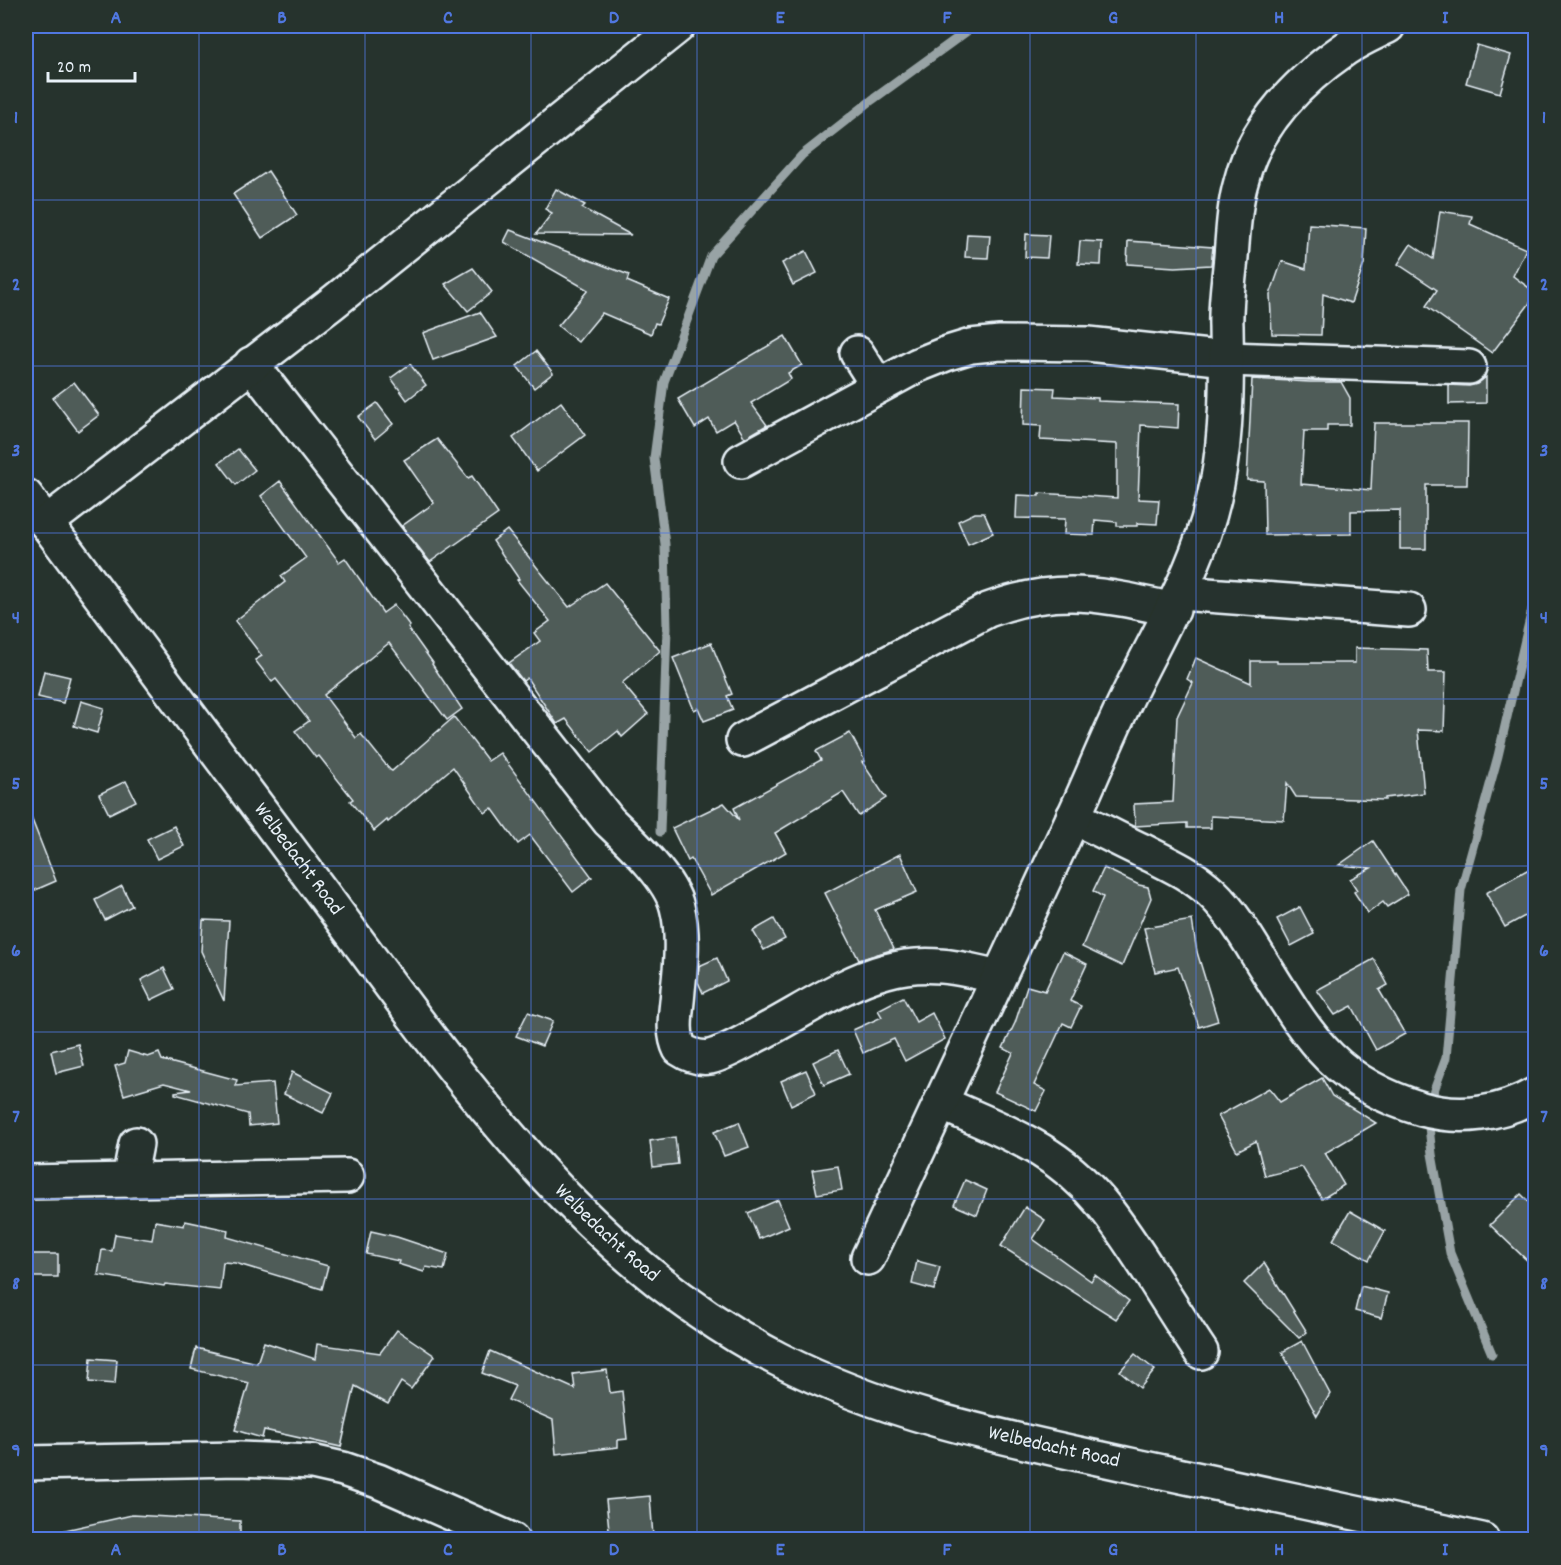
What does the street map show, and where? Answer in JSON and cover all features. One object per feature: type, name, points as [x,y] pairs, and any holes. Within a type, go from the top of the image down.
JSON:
[{"type":"street","points":[[46,523],[331,304],[678,26]]},
{"type":"street","points":[[868,1258],[1123,706],[1193,562],[1217,485],[1221,458],[1227,358],[1225,322],[1234,222],[1241,180],[1252,153],[1269,121],[1287,98],[1307,79],[1339,36],[1388,26]]},
{"type":"street","points":[[741,461],[918,365],[971,346],[1000,343],[1088,344],[1227,358],[1469,367]]},
{"type":"street","points":[[857,353],[878,386]]},
{"type":"street","points":[[251,364],[609,821],[640,852],[670,890],[678,909],[679,920],[680,964],[675,1029],[676,1042],[680,1049],[688,1055],[712,1056],[745,1042],[852,984],[888,970],[932,964],[960,967],[998,977]]},
{"type":"street","name":"Welbedacht Road","points":[[26,496],[438,1048],[529,1160],[586,1219],[706,1316],[783,1361],[863,1397],[965,1429],[1482,1539]]},
{"type":"street","points":[[743,740],[988,610],[1036,596],[1090,595],[1176,601],[1409,610]]},
{"type":"street","points":[[1073,817],[1187,874],[1213,894],[1243,932],[1307,1033],[1329,1059],[1364,1085],[1398,1102],[1431,1112],[1453,1114],[1499,1110],[1536,1094]]},
{"type":"street","points":[[941,1103],[1041,1150],[1095,1193],[1116,1220],[1201,1352]]},
{"type":"street","points":[[129,1180],[136,1144]]},
{"type":"street","points":[[26,1182],[347,1176]]},
{"type":"street","points":[[26,1463],[240,1460],[312,1462],[343,1469],[378,1481],[512,1539]]},
{"type":"building","points":[[1477,45],[1511,55],[1500,93],[1466,83]]},
{"type":"building","points":[[268,171],[297,215],[262,238],[233,194]]},
{"type":"building","points":[[556,189],[585,205],[582,208],[631,235],[536,234],[552,213],[545,209]]},
{"type":"building","points":[[1440,211],[1472,216],[1470,224],[1526,249],[1513,276],[1536,295],[1492,353],[1426,306],[1437,290],[1398,264],[1411,244],[1433,259]]},
{"type":"building","points":[[1309,224],[1366,228],[1364,264],[1351,303],[1323,294],[1321,335],[1272,334],[1270,295],[1282,261],[1306,269]]},
{"type":"building","points":[[510,230],[629,275],[627,281],[669,299],[658,324],[655,323],[651,334],[602,313],[578,342],[558,326],[588,290],[504,242]]},
{"type":"building","points":[[967,234],[990,235],[988,258],[965,257]]},
{"type":"building","points":[[1026,234],[1049,235],[1047,258],[1025,257]]},
{"type":"building","points":[[1080,241],[1102,242],[1101,265],[1078,264]]},
{"type":"building","points":[[1128,241],[1213,247],[1211,265],[1175,267],[1127,264]]},
{"type":"building","points":[[806,251],[817,273],[793,285],[782,263]]},
{"type":"building","points":[[473,268],[492,292],[468,311],[445,284]]},
{"type":"building","points":[[480,312],[497,337],[433,360],[423,333]]},
{"type":"building","points":[[785,336],[802,365],[788,373],[791,379],[751,403],[767,425],[745,438],[734,420],[716,431],[709,419],[695,428],[678,399]]},
{"type":"building","points":[[536,351],[553,373],[534,388],[517,366]]},
{"type":"building","points":[[410,364],[426,385],[407,400],[391,378]]},
{"type":"building","points":[[1486,377],[1486,403],[1449,404],[1449,385],[1469,386],[1477,384]]},
{"type":"building","points":[[1252,379],[1341,382],[1350,398],[1350,425],[1327,425],[1327,431],[1304,431],[1301,484],[1371,490],[1374,423],[1468,423],[1467,485],[1426,485],[1426,549],[1400,549],[1400,510],[1351,511],[1351,534],[1265,535],[1264,481],[1247,480]]},
{"type":"building","points":[[74,382],[99,415],[78,431],[53,398]]},
{"type":"building","points":[[1024,387],[1055,388],[1054,396],[1098,398],[1098,401],[1179,404],[1178,428],[1141,425],[1138,499],[1159,500],[1157,524],[1137,523],[1137,526],[1117,526],[1117,522],[1095,520],[1094,535],[1064,534],[1065,519],[1016,518],[1017,495],[1039,496],[1039,493],[1117,498],[1117,444],[1040,440],[1041,426],[1023,425]]},
{"type":"building","points":[[561,402],[585,435],[537,471],[513,438]]},
{"type":"building","points":[[377,403],[393,424],[375,439],[358,417]]},
{"type":"building","points":[[437,439],[468,478],[472,476],[498,514],[430,562],[402,526],[434,503],[404,460]]},
{"type":"building","points":[[238,449],[255,470],[236,485],[219,463]]},
{"type":"building","points":[[280,481],[339,562],[345,558],[383,613],[394,605],[410,626],[408,628],[462,709],[447,720],[389,643],[324,695],[356,738],[361,734],[392,771],[454,717],[488,761],[500,753],[592,877],[573,892],[530,835],[518,844],[492,808],[485,813],[453,767],[388,822],[387,820],[374,831],[350,801],[353,799],[319,756],[316,758],[295,731],[309,721],[276,679],[272,682],[255,660],[262,656],[235,621],[285,582],[281,576],[306,558],[261,496]]},
{"type":"building","points":[[975,513],[984,513],[993,533],[968,544],[958,521]]},
{"type":"building","points":[[507,530],[569,607],[605,583],[660,651],[622,683],[648,714],[622,737],[618,731],[592,752],[566,719],[557,724],[527,678],[523,681],[509,663],[540,641],[534,633],[550,621],[517,580],[519,579],[493,541]]},
{"type":"building","points":[[711,643],[732,694],[727,696],[733,710],[704,721],[698,708],[694,710],[673,658]]},
{"type":"building","points":[[1355,648],[1427,650],[1428,672],[1446,672],[1444,731],[1418,730],[1424,793],[1385,798],[1385,800],[1296,797],[1287,783],[1284,820],[1211,816],[1211,828],[1187,828],[1187,823],[1135,826],[1134,804],[1173,802],[1177,717],[1193,683],[1187,679],[1196,658],[1251,683],[1251,661],[1355,663]]},
{"type":"building","points":[[44,671],[70,677],[63,703],[38,697]]},
{"type":"building","points":[[81,701],[104,708],[97,733],[74,726]]},
{"type":"building","points":[[850,733],[865,761],[862,762],[886,798],[859,816],[843,792],[775,833],[786,852],[711,895],[691,859],[688,861],[672,828],[724,803],[739,820],[734,808],[821,760],[816,751]]},
{"type":"building","points":[[126,781],[136,801],[109,814],[99,794]]},
{"type":"building","points":[[26,807],[56,881],[26,894]]},
{"type":"building","points":[[174,826],[184,846],[157,859],[147,839]]},
{"type":"building","points":[[1373,841],[1408,894],[1387,907],[1383,902],[1368,913],[1354,892],[1357,890],[1350,879],[1371,868],[1339,865]]},
{"type":"building","points":[[900,854],[917,892],[875,910],[894,949],[859,960],[825,893]]},
{"type":"building","points":[[1536,865],[1536,910],[1505,927],[1486,893]]},
{"type":"building","points":[[1104,868],[1148,887],[1151,898],[1122,966],[1082,947],[1103,897],[1093,891]]},
{"type":"building","points":[[122,886],[132,906],[105,920],[95,900]]},
{"type":"building","points":[[1300,907],[1314,934],[1291,946],[1277,919]]},
{"type":"building","points":[[774,919],[785,939],[764,950],[753,931]]},
{"type":"building","points":[[203,920],[229,921],[224,1001],[201,951]]},
{"type":"building","points":[[1192,920],[1197,952],[1218,1021],[1199,1027],[1178,967],[1155,972],[1144,928]]},
{"type":"building","points":[[1063,952],[1087,964],[1070,1001],[1081,1006],[1071,1027],[1063,1023],[1034,1085],[1046,1091],[1036,1111],[995,1092],[1013,1053],[1003,1048],[1015,1023],[1027,986],[1045,991]]},
{"type":"building","points":[[717,958],[727,981],[703,993],[698,982],[699,966]]},
{"type":"building","points":[[1374,959],[1388,985],[1379,990],[1405,1034],[1376,1050],[1352,1006],[1335,1015],[1317,990]]},
{"type":"building","points":[[164,968],[174,989],[151,1000],[141,980]]},
{"type":"building","points":[[903,997],[916,1022],[932,1013],[945,1039],[905,1061],[894,1039],[863,1053],[853,1030],[882,1017],[878,1010]]},
{"type":"building","points":[[528,1012],[553,1021],[542,1046],[516,1036]]},
{"type":"building","points":[[78,1044],[84,1066],[56,1073],[51,1051]]},
{"type":"building","points":[[838,1050],[849,1074],[824,1085],[813,1062]]},
{"type":"building","points":[[128,1051],[148,1057],[159,1053],[162,1060],[237,1080],[235,1086],[273,1083],[277,1123],[249,1126],[248,1114],[175,1094],[175,1092],[191,1090],[164,1083],[124,1095],[115,1066],[125,1063]]},
{"type":"building","points":[[806,1070],[816,1093],[791,1105],[781,1081]]},
{"type":"building","points":[[292,1072],[333,1093],[323,1113],[284,1094]]},
{"type":"building","points":[[1322,1078],[1332,1096],[1376,1123],[1325,1153],[1344,1185],[1322,1199],[1302,1167],[1265,1176],[1256,1141],[1237,1151],[1218,1116],[1269,1088],[1280,1102]]},
{"type":"building","points":[[739,1122],[749,1147],[724,1156],[714,1132]]},
{"type":"building","points":[[675,1137],[678,1164],[653,1167],[650,1141]]},
{"type":"building","points":[[838,1166],[842,1190],[817,1194],[812,1170]]},
{"type":"building","points":[[965,1180],[987,1190],[977,1215],[954,1205]]},
{"type":"building","points":[[1521,1194],[1536,1209],[1536,1269],[1490,1225]]},
{"type":"building","points":[[778,1200],[789,1226],[759,1239],[748,1213]]},
{"type":"building","points":[[1025,1207],[1045,1220],[1033,1239],[1091,1281],[1095,1275],[1129,1301],[1116,1319],[1001,1246]]},
{"type":"building","points":[[1350,1211],[1385,1231],[1369,1260],[1333,1240]]},
{"type":"building","points":[[155,1221],[184,1226],[185,1221],[228,1230],[227,1237],[328,1266],[322,1289],[235,1263],[223,1262],[220,1290],[165,1284],[164,1286],[98,1275],[102,1250],[112,1251],[115,1234],[152,1240]]},
{"type":"building","points":[[371,1231],[448,1254],[444,1270],[426,1267],[424,1272],[398,1264],[399,1261],[366,1254]]},
{"type":"building","points":[[29,1254],[58,1254],[58,1277],[29,1277]]},
{"type":"building","points":[[917,1261],[940,1267],[934,1290],[912,1284]]},
{"type":"building","points":[[1264,1263],[1307,1332],[1299,1338],[1244,1283]]},
{"type":"building","points":[[1361,1286],[1388,1293],[1381,1318],[1355,1311]]},
{"type":"building","points":[[397,1330],[435,1356],[411,1389],[401,1382],[388,1404],[355,1386],[341,1447],[264,1430],[262,1438],[235,1430],[249,1383],[191,1369],[196,1348],[257,1363],[264,1342],[315,1359],[317,1344],[380,1353]]},
{"type":"building","points":[[1302,1341],[1330,1394],[1317,1416],[1282,1352]]},
{"type":"building","points":[[490,1351],[575,1389],[573,1374],[607,1370],[610,1393],[622,1391],[627,1439],[618,1440],[618,1447],[556,1454],[553,1420],[508,1400],[515,1386],[482,1373]]},
{"type":"building","points":[[1135,1354],[1155,1370],[1140,1388],[1120,1371]]},
{"type":"building","points":[[91,1358],[117,1360],[115,1384],[89,1382]]},
{"type":"building","points":[[650,1496],[653,1537],[610,1539],[606,1500]]},
{"type":"building","points":[[132,1515],[240,1521],[240,1539],[66,1539],[65,1530]]},
{"type":"waterway","points":[[660,832],[667,628],[665,544],[654,458],[664,382],[711,256],[802,155],[872,100],[974,26]]},
{"type":"waterway","points":[[1429,1104],[1446,1058],[1461,890],[1498,756],[1536,592]]},
{"type":"waterway","points":[[1428,1118],[1432,1154],[1450,1253],[1492,1354]]}]
